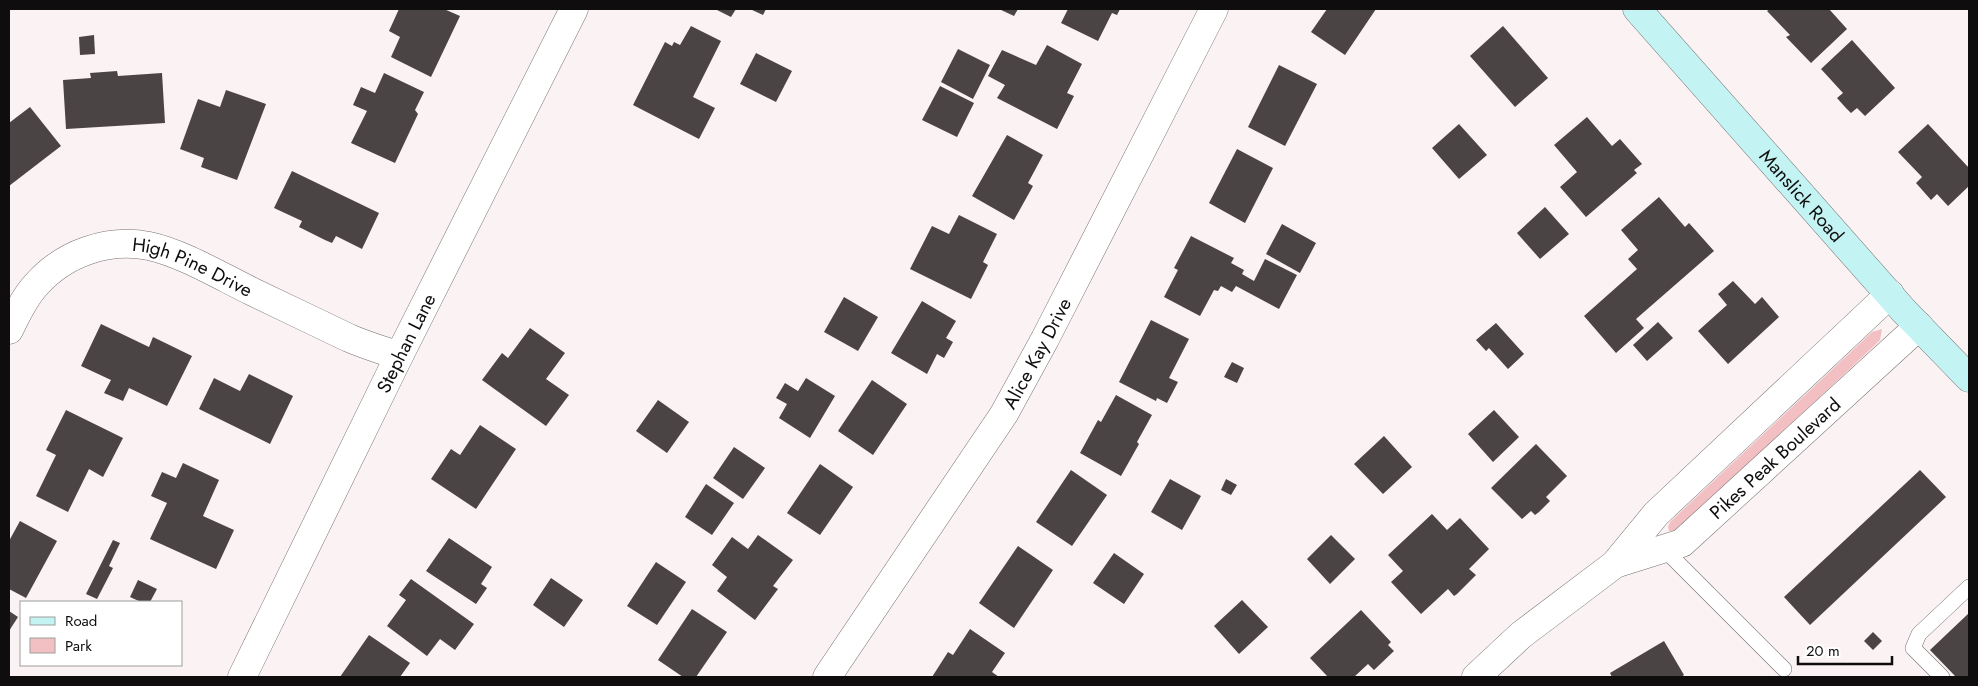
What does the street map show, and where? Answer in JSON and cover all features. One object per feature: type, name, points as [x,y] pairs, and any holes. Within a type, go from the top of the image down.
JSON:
[{"type":"main road","name":"Manslick Road","points":[[1637,9],[1890,294],[1969,378]]},
{"type":"street","name":"Stephan Lane","points":[[242,677],[399,356],[574,9]]},
{"type":"street","name":"Alice Kay Drive","points":[[827,677],[1004,414],[1045,339],[1214,9]]},
{"type":"street","name":"High Pine Drive","points":[[9,330],[21,304],[36,284],[55,267],[77,254],[93,249],[126,244],[150,246],[182,258],[351,339],[399,356]]},
{"type":"street","name":"Pikes Peak Boulevard","points":[[1476,677],[1521,634],[1616,564],[1656,514],[1890,294]]},
{"type":"street","name":"Pikes Peak Boulevard","points":[[1616,564],[1682,543],[1919,326]]},
{"type":"lane","points":[[1664,549],[1784,669]]},
{"type":"lane","points":[[1942,677],[1913,648],[1919,634],[1969,587]]},
{"type":"green space","points":[[1882,329],[1880,340],[1874,346],[1678,531],[1669,531],[1670,522],[1872,332]]},
{"type":"building","points":[[399,9],[444,9],[460,16],[431,77],[391,57],[400,37],[389,31]]},
{"type":"building","points":[[715,9],[736,9],[731,17]]},
{"type":"building","points":[[750,9],[766,9],[763,15]]},
{"type":"building","points":[[999,9],[1018,9],[1014,16]]},
{"type":"building","points":[[1068,9],[1120,9],[1117,15],[1112,13],[1098,41],[1061,23]]},
{"type":"building","points":[[1327,9],[1376,9],[1345,55],[1311,32]]},
{"type":"building","points":[[1770,9],[1829,9],[1847,29],[1811,63],[1786,37],[1790,35],[1767,11]]},
{"type":"building","points":[[691,26],[721,41],[693,97],[715,108],[699,139],[633,105],[665,42],[672,46],[674,42],[680,45]]},
{"type":"building","points":[[1503,26],[1548,78],[1515,107],[1470,56]]},
{"type":"building","points":[[94,35],[95,54],[80,55],[79,37]]},
{"type":"building","points":[[1852,40],[1895,88],[1865,116],[1857,108],[1851,113],[1845,107],[1837,98],[1843,93],[1821,69]]},
{"type":"building","points":[[1047,45],[1082,64],[1067,93],[1074,96],[1057,129],[997,98],[1005,85],[988,76],[1002,50],[1036,65]]},
{"type":"building","points":[[958,49],[990,65],[973,99],[941,82]]},
{"type":"building","points":[[756,53],[792,71],[776,102],[740,84]]},
{"type":"building","points":[[1279,65],[1317,84],[1285,146],[1248,127]]},
{"type":"building","points":[[117,71],[118,76],[162,73],[165,123],[66,129],[63,80],[91,78],[90,73]]},
{"type":"building","points":[[384,73],[424,92],[415,110],[418,114],[395,163],[351,143],[367,111],[353,105],[361,87],[375,93]]},
{"type":"building","points":[[940,86],[974,103],[957,137],[922,120]]},
{"type":"building","points":[[226,90],[266,104],[237,180],[201,167],[204,158],[180,149],[198,99],[220,107]]},
{"type":"building","points":[[30,107],[61,146],[9,186],[9,123]]},
{"type":"building","points":[[1587,117],[1612,146],[1620,139],[1642,164],[1634,170],[1637,173],[1586,217],[1560,187],[1577,172],[1554,145]]},
{"type":"building","points":[[1459,124],[1487,155],[1459,179],[1432,148]]},
{"type":"building","points":[[1928,124],[1969,168],[1969,186],[1948,206],[1937,194],[1931,200],[1916,183],[1922,177],[1898,152]]},
{"type":"building","points":[[1007,135],[1043,155],[1028,183],[1033,186],[1014,220],[972,196]]},
{"type":"building","points":[[1237,149],[1273,168],[1245,223],[1209,203]]},
{"type":"building","points":[[292,171],[379,213],[362,249],[336,236],[332,243],[325,240],[299,227],[302,221],[274,208]]},
{"type":"building","points":[[1659,197],[1685,227],[1689,223],[1714,251],[1636,319],[1644,328],[1616,353],[1584,316],[1637,269],[1628,259],[1638,250],[1621,230]]},
{"type":"building","points":[[1545,207],[1569,234],[1540,259],[1517,233]]},
{"type":"building","points":[[959,215],[997,234],[983,262],[988,265],[971,299],[910,269],[932,226],[949,234]]},
{"type":"building","points":[[1282,224],[1316,243],[1300,273],[1266,254]]},
{"type":"building","points":[[1191,236],[1234,258],[1231,263],[1244,270],[1242,274],[1254,281],[1265,259],[1297,275],[1279,309],[1236,286],[1232,292],[1221,286],[1218,291],[1214,290],[1200,316],[1164,297],[1178,270],[1174,268]]},
{"type":"building","points":[[1733,281],[1755,304],[1762,297],[1779,317],[1728,364],[1698,331],[1727,305],[1718,294]]},
{"type":"building","points":[[844,297],[878,317],[858,351],[824,332]]},
{"type":"building","points":[[922,301],[956,321],[946,338],[953,342],[944,358],[937,354],[927,374],[891,353]]},
{"type":"building","points":[[1151,320],[1189,339],[1169,378],[1178,382],[1167,403],[1157,398],[1156,401],[1119,382]]},
{"type":"building","points":[[1658,322],[1673,338],[1647,361],[1633,345]]},
{"type":"building","points":[[1496,323],[1524,354],[1508,369],[1489,348],[1486,351],[1476,340]]},
{"type":"building","points":[[101,324],[149,347],[153,337],[192,356],[167,406],[129,388],[123,401],[104,393],[111,380],[81,366]]},
{"type":"building","points":[[530,328],[565,353],[546,379],[569,395],[546,426],[482,380],[502,353],[508,358]]},
{"type":"building","points":[[1232,362],[1244,368],[1237,383],[1224,377]]},
{"type":"building","points":[[249,374],[293,396],[270,444],[199,409],[214,378],[240,391]]},
{"type":"building","points":[[806,378],[835,396],[810,438],[779,418],[787,404],[776,398],[785,383],[798,391]]},
{"type":"building","points":[[872,380],[907,404],[873,455],[838,431]]},
{"type":"building","points":[[1116,395],[1152,415],[1137,442],[1139,444],[1121,476],[1080,453],[1098,420],[1101,422]]},
{"type":"building","points":[[658,400],[689,422],[667,453],[636,431]]},
{"type":"building","points":[[66,410],[123,438],[103,477],[89,469],[68,512],[36,496],[56,455],[46,450]]},
{"type":"building","points":[[1494,410],[1519,437],[1493,462],[1468,434]]},
{"type":"building","points":[[480,425],[516,449],[476,509],[431,479],[451,449],[460,455]]},
{"type":"building","points":[[1384,436],[1412,467],[1383,494],[1354,464]]},
{"type":"building","points":[[1536,444],[1567,476],[1546,497],[1550,501],[1539,512],[1535,515],[1531,511],[1522,519],[1491,488]]},
{"type":"building","points":[[734,447],[765,468],[743,499],[713,478]]},
{"type":"building","points":[[183,463],[219,480],[203,516],[234,530],[216,569],[150,539],[167,503],[151,496],[162,472],[176,478]]},
{"type":"building","points":[[820,464],[853,487],[820,535],[787,513]]},
{"type":"building","points":[[1071,470],[1107,495],[1072,546],[1036,522]]},
{"type":"building","points":[[1920,470],[1946,497],[1810,625],[1784,597]]},
{"type":"building","points":[[1170,479],[1201,496],[1182,530],[1151,512]]},
{"type":"building","points":[[1226,479],[1237,485],[1231,495],[1221,490]]},
{"type":"building","points":[[706,484],[734,503],[712,535],[685,517]]},
{"type":"building","points":[[1432,514],[1447,530],[1460,518],[1489,549],[1469,569],[1476,575],[1457,594],[1454,596],[1448,589],[1421,614],[1391,582],[1403,571],[1388,555]]},
{"type":"building","points":[[20,521],[57,541],[26,598],[9,589],[9,541]]},
{"type":"building","points":[[758,535],[793,560],[773,586],[778,589],[755,620],[717,591],[727,577],[712,565],[732,537],[748,549]]},
{"type":"building","points":[[1331,535],[1355,559],[1330,584],[1307,559]]},
{"type":"building","points":[[449,538],[492,567],[481,584],[487,588],[476,604],[426,571]]},
{"type":"building","points":[[113,540],[120,543],[109,566],[113,568],[97,599],[86,594]]},
{"type":"building","points":[[1018,546],[1053,570],[1014,628],[979,603]]},
{"type":"building","points":[[1114,553],[1144,574],[1124,604],[1093,583]]},
{"type":"building","points":[[656,562],[686,582],[657,625],[627,606]]},
{"type":"building","points":[[551,578],[583,600],[564,627],[533,605]]},
{"type":"building","points":[[411,579],[474,624],[455,650],[440,639],[427,656],[387,626],[406,600],[399,595]]},
{"type":"building","points":[[138,580],[157,589],[151,601],[139,601],[130,597]]},
{"type":"building","points":[[1242,600],[1268,627],[1239,654],[1214,626]]},
{"type":"building","points":[[692,609],[727,632],[696,677],[683,677],[658,660]]},
{"type":"building","points":[[1361,610],[1391,642],[1388,645],[1394,651],[1374,670],[1368,664],[1354,677],[1328,677],[1310,658]]},
{"type":"building","points":[[9,611],[18,617],[9,631]]},
{"type":"building","points":[[1969,613],[1969,677],[1956,677],[1930,650]]},
{"type":"building","points":[[970,629],[1005,653],[992,672],[999,677],[932,677],[948,652],[953,655]]},
{"type":"building","points":[[1873,632],[1882,641],[1873,650],[1864,641]]},
{"type":"building","points":[[369,635],[410,663],[400,677],[340,677]]},
{"type":"building","points":[[1664,641],[1684,675],[1681,677],[1612,677],[1610,673]]}]
